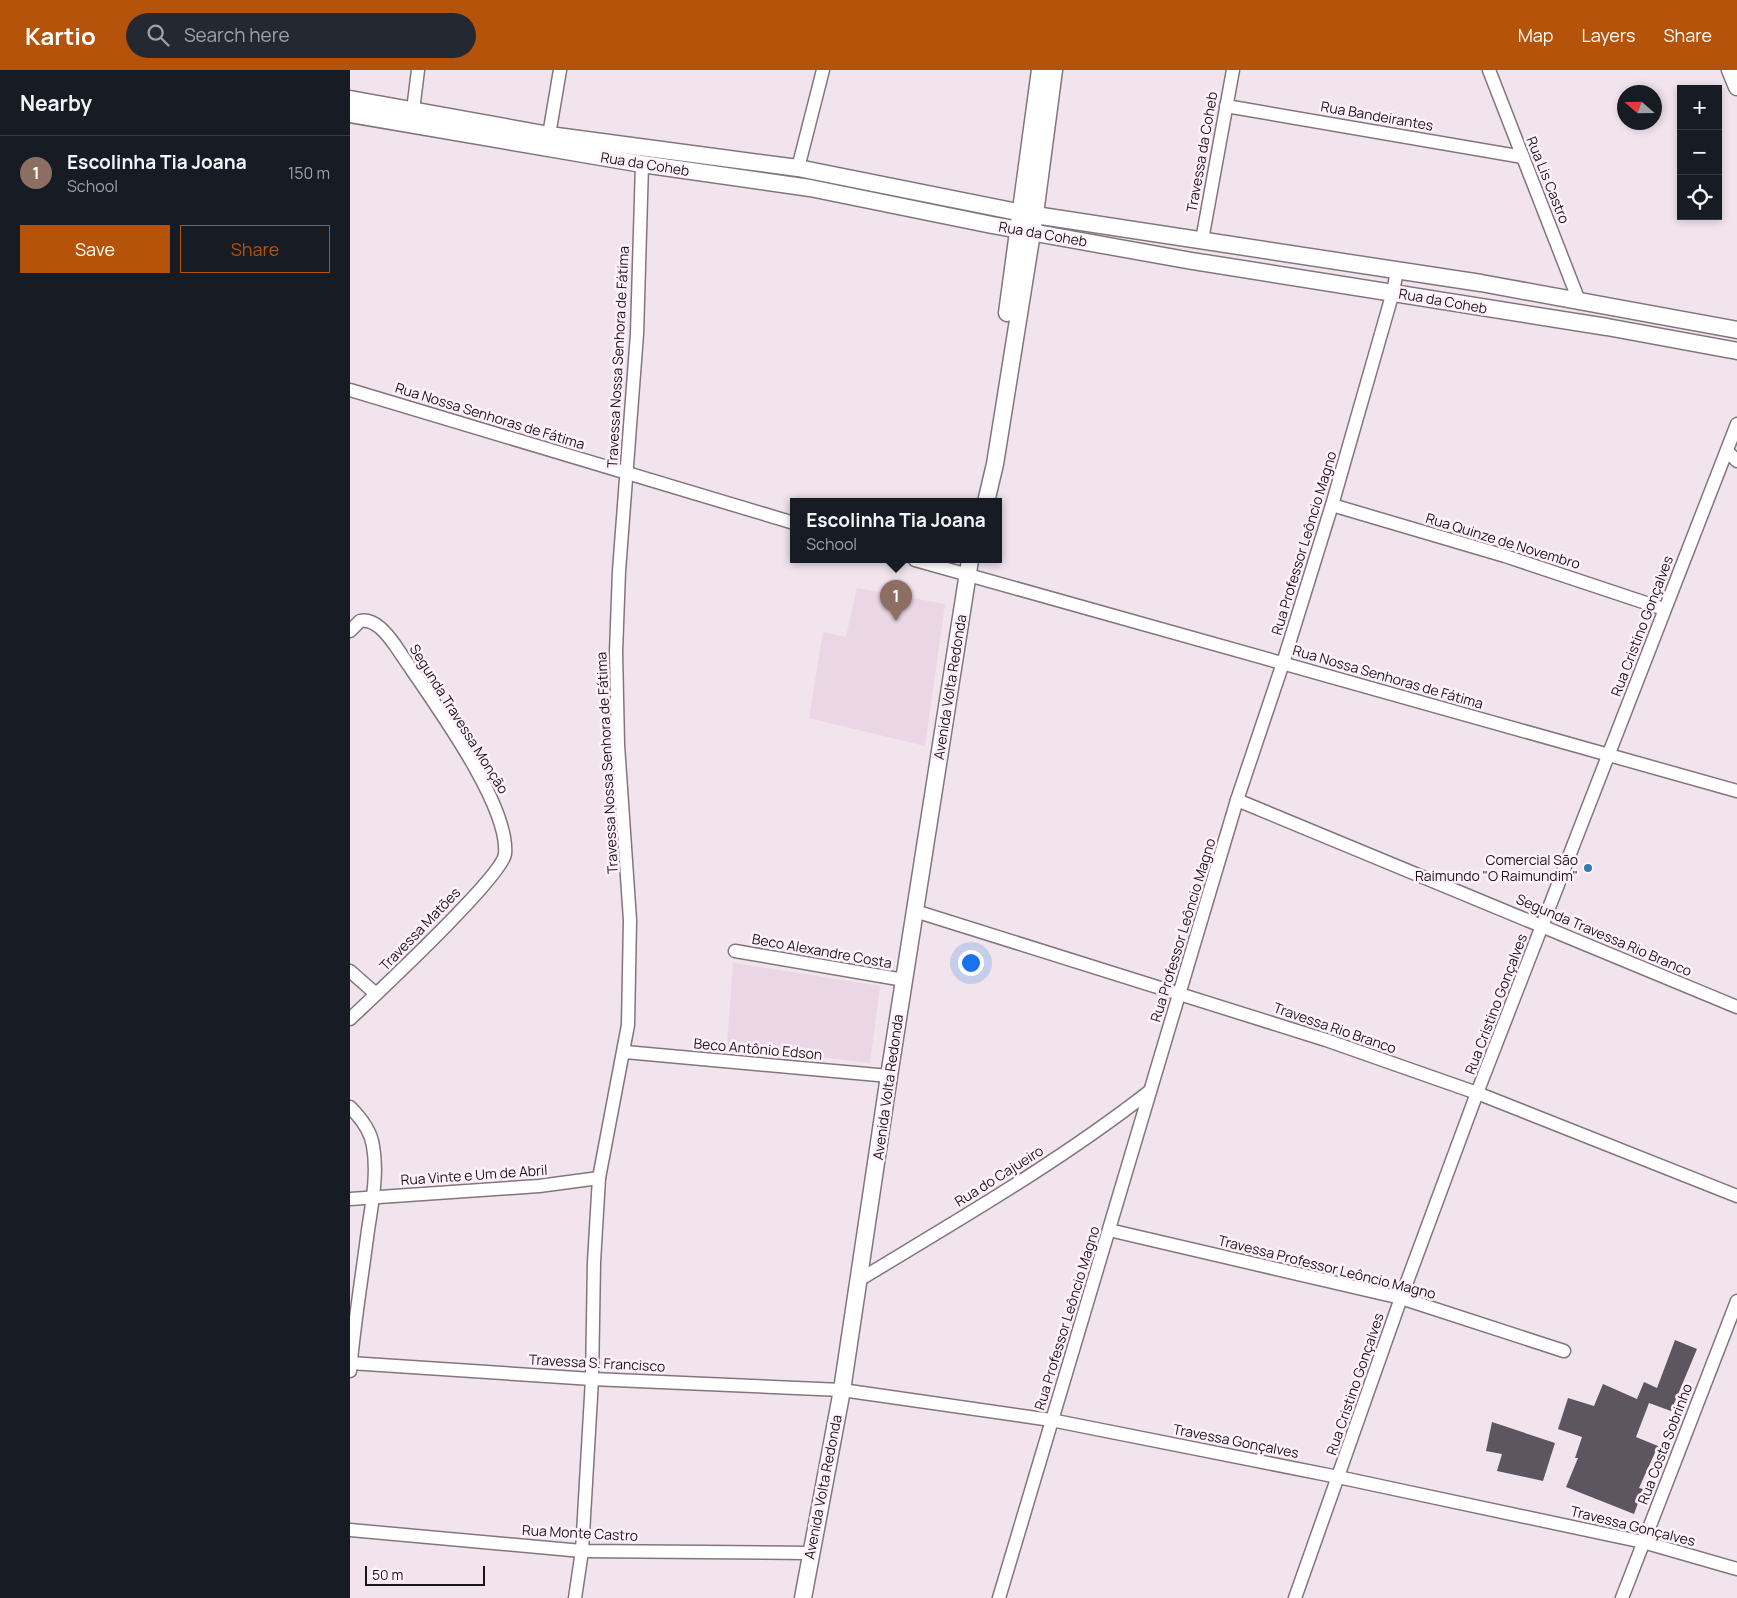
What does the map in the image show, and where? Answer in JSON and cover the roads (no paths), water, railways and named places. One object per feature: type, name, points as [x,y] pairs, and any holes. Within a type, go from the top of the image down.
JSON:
[{"type":"street","points":[[413,110],[418,70]]},
{"type":"street","points":[[549,135],[560,70]]},
{"type":"street","points":[[798,168],[823,70]]},
{"type":"street","points":[[987,498],[995,464],[1027,221],[1040,70]]},
{"type":"street","points":[[980,498],[1054,70]]},
{"type":"street","name":"Travessa da Coheb","points":[[1202,240],[1234,70]]},
{"type":"street","name":"Rua Lis Castro","points":[[1489,70],[1579,301]]},
{"type":"street","points":[[1730,70],[1737,87]]},
{"type":"street","name":"Rua da Coheb","points":[[350,99],[549,135],[798,168],[1192,261],[1607,327],[1737,351]]},
{"type":"street","name":"Rua Bandeirantes","points":[[1226,106],[1523,157]]},
{"type":"street","name":"Rua da Coheb","points":[[350,114],[642,164],[1027,221],[1202,240],[1579,301],[1737,330]]},
{"type":"street","name":"Travessa Nossa Senhora de Fátima","points":[[575,1598],[582,1551],[592,1379],[594,1262],[599,1178],[625,1052],[630,989],[630,920],[618,745],[616,652],[618,571],[637,334],[642,164]]},
{"type":"street","name":"Rua Professor Leôncio Magno","points":[[999,1598],[1238,800],[1332,505],[1393,292],[1397,271]]},
{"type":"street","name":"Rua Nossa Senhoras de Fátima","points":[[350,390],[790,522]]},
{"type":"street","name":"Rua Cristino Gonçalves","points":[[1295,1598],[1401,1298],[1477,1093],[1737,424]]},
{"type":"street","points":[[1727,451],[1737,461]]},
{"type":"street","name":"Rua Quinze de Novembro","points":[[1332,505],[1505,556],[1664,609]]},
{"type":"street","name":"Rua Nossa Senhoras de Fátima","points":[[948,563],[970,565],[1283,663],[1737,791]]},
{"type":"street","name":"Avenida Volta Redonda","points":[[803,1598],[842,1390],[889,1076],[970,565]]},
{"type":"street","name":"Segunda Travessa Monção","points":[[350,631],[360,621],[370,622],[377,625],[395,645],[475,768],[498,814],[504,838],[505,854]]},
{"type":"street","name":"Segunda Travessa Rio Branco","points":[[1238,800],[1737,1007]]},
{"type":"street","name":"Travessa Matões","points":[[350,1019],[443,928],[497,869],[505,854]]},
{"type":"street","name":"Travessa Rio Branco","points":[[915,911],[1326,1040],[1477,1093],[1737,1196]]},
{"type":"street","name":"Beco Alexandre Costa","points":[[735,951],[904,980]]},
{"type":"street","points":[[350,971],[376,994]]},
{"type":"street","name":"Beco Antônio Edson","points":[[625,1052],[889,1076]]},
{"type":"street","name":"Rua do Cajueiro","points":[[859,1280],[1025,1179],[1116,1118],[1150,1091]]},
{"type":"street","points":[[350,1107],[358,1115],[367,1130],[373,1146],[373,1196],[350,1365]]},
{"type":"street","name":"Rua Vinte e Um de Abril","points":[[350,1199],[373,1196],[462,1192],[599,1178]]},
{"type":"street","name":"Travessa Professor Leôncio Magno","points":[[1109,1230],[1401,1298],[1564,1351]]},
{"type":"street","name":"Rua Costa Sobrinho","points":[[1622,1598],[1737,1301]]},
{"type":"street","name":"Travessa S. Francisco","points":[[350,1365],[592,1379],[842,1390]]},
{"type":"street","name":"Travessa Gonçalves","points":[[842,1390],[1052,1420],[1338,1477],[1643,1542],[1737,1569]]},
{"type":"street","name":"Rua Monte Castro","points":[[350,1530],[582,1551],[810,1553]]},
{"type":"place","name":"Escolinha Tia Joana","points":[[896,621]]},
{"type":"place","name":"Comercial São Raimundo \"O Raimundim\"","points":[[1588,868]]}]
